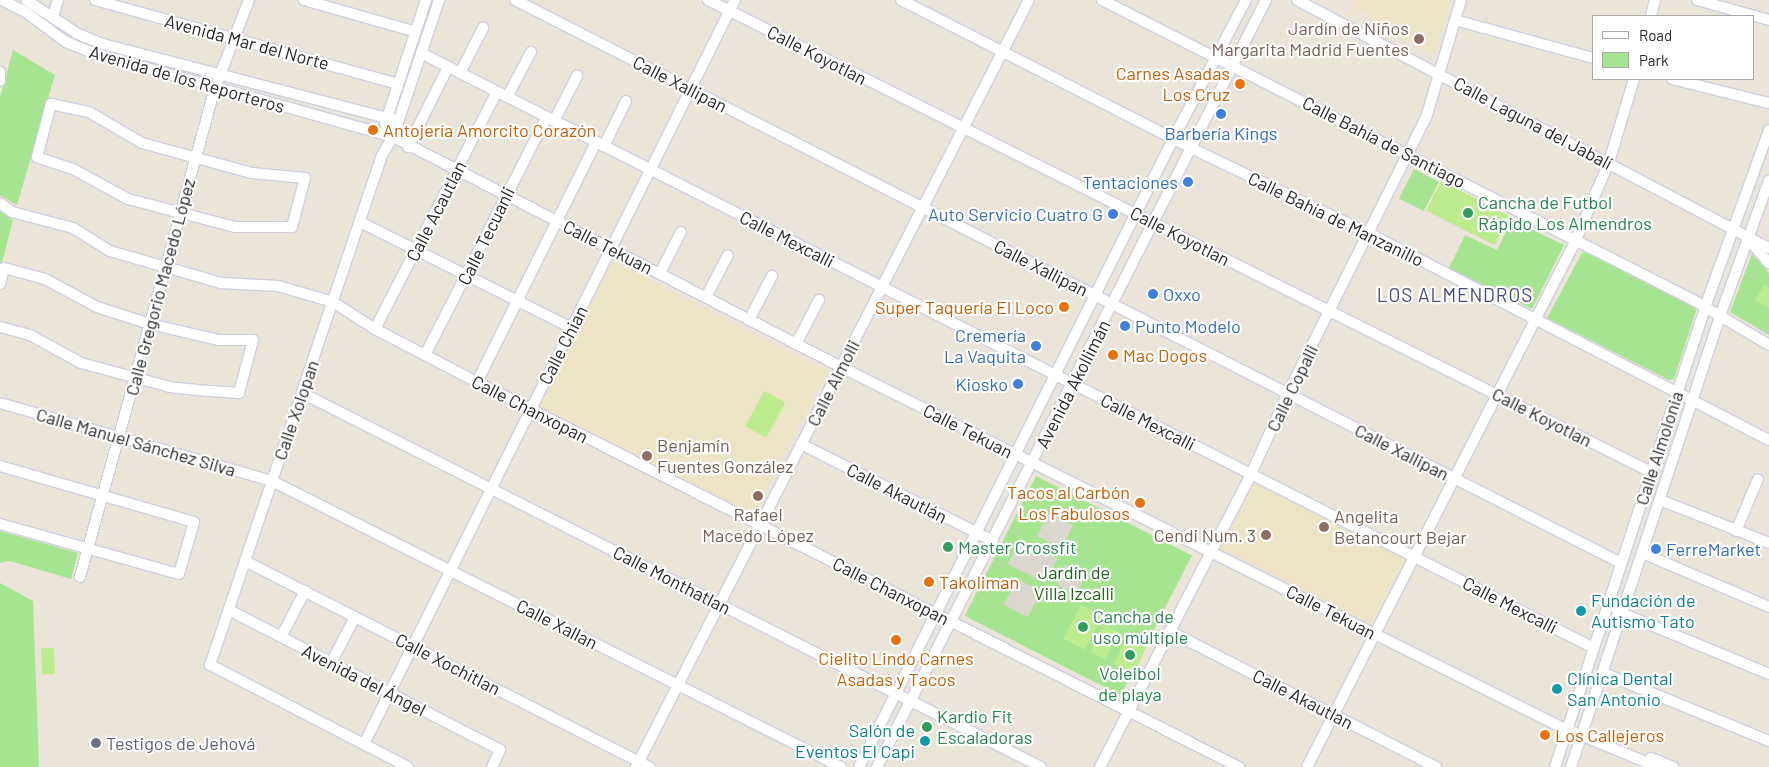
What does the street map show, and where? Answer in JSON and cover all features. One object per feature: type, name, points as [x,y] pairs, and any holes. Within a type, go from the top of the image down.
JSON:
[{"type":"street","name":"Avenida de los Reporteros","points":[[2,0],[27,13],[66,42],[214,88],[393,137]]},
{"type":"street","name":"Avenida de los Reporteros","points":[[26,0],[78,34],[103,44],[398,121]]},
{"type":"street","points":[[53,16],[58,0]]},
{"type":"street","name":"Avenida Mar del Norte","points":[[96,0],[398,84]]},
{"type":"street","name":"Calle Gregorio Macedo López","points":[[80,577],[214,88],[222,75],[249,0]]},
{"type":"street","points":[[304,0],[416,32]]},
{"type":"street","name":"Calle Xolopan","points":[[382,155],[382,134],[426,0]]},
{"type":"street","name":"Calle Xolopan","points":[[364,744],[210,666],[382,155],[393,137],[439,0]]},
{"type":"street","name":"Calle Xallipan","points":[[515,0],[1621,563]]},
{"type":"street","name":"Calle Koyotlan","points":[[708,0],[1651,472]]},
{"type":"street","name":"Calle Chian","points":[[364,744],[735,0]]},
{"type":"street","name":"Calle Bahía de Manzanillo","points":[[901,0],[1191,148],[1370,234],[1534,321],[1678,391],[1769,440]]},
{"type":"street","name":"Calle Almolli","points":[[638,764],[1029,0]]},
{"type":"street","name":"Calle Bahía de Santiago","points":[[1102,0],[1409,154],[1575,242],[1705,307],[1769,344]]},
{"type":"street","name":"Avenida Akollimán","points":[[859,767],[976,532],[1097,296],[1173,139],[1246,0]]},
{"type":"street","name":"Avenida Akollimán","points":[[878,767],[1114,304],[1266,0]]},
{"type":"street","name":"Calle Laguna del Jabalí","points":[[1297,0],[1769,248]]},
{"type":"street","name":"Calle Copalli","points":[[1100,767],[1209,552],[1251,474],[1288,393],[1370,234],[1426,118],[1461,0]]},
{"type":"street","points":[[1651,15],[1655,0]]},
{"type":"street","points":[[1697,0],[1751,15]]},
{"type":"street","points":[[1754,16],[1769,20]]},
{"type":"street","points":[[1455,20],[1592,58]]},
{"type":"street","points":[[460,73],[483,28]]},
{"type":"street","points":[[507,97],[531,52]]},
{"type":"street","name":"Calle Mexcalli","points":[[421,53],[1594,648]]},
{"type":"street","points":[[408,147],[448,67]]},
{"type":"street","name":"Calle Tecuanli","points":[[425,354],[467,275],[505,196],[577,76]]},
{"type":"street","points":[[1307,767],[1373,634],[1498,396],[1575,242],[1608,162],[1634,80]]},
{"type":"street","points":[[1676,80],[1769,103]]},
{"type":"street","name":"Calle Acautlan","points":[[375,329],[497,92]]},
{"type":"street","points":[[477,382],[556,222],[626,101]]},
{"type":"street","points":[[51,104],[89,112],[142,143],[196,159],[252,173],[305,178],[292,228],[236,227],[128,199],[73,169],[36,157],[51,104]]},
{"type":"street","name":"Calle Almolonia","points":[[1555,767],[1705,307],[1769,130]]},
{"type":"street","name":"Calle Tekuan","points":[[393,137],[456,172],[611,248],[841,367],[1373,634],[1568,727],[1673,767]]},
{"type":"street","name":"Calle Almolonia","points":[[1571,767],[1720,316],[1747,237],[1769,182]]},
{"type":"street","name":"Calle Chanxopan","points":[[0,203],[12,212],[72,228],[110,251],[166,265],[221,283],[278,286],[333,302],[375,329],[477,382],[1239,767]]},
{"type":"street","points":[[360,222],[572,328]]},
{"type":"street","points":[[660,274],[681,232]]},
{"type":"street","points":[[1747,237],[1769,263]]},
{"type":"street","points":[[706,297],[728,255]]},
{"type":"street","points":[[0,284],[4,268],[45,280],[97,306],[150,324],[219,340],[252,340],[239,393],[170,387],[135,379],[81,363],[30,335],[0,326]]},
{"type":"street","points":[[749,320],[772,276]]},
{"type":"street","points":[[796,344],[819,300]]},
{"type":"street","name":"Calle Monthatlan","points":[[302,393],[1041,767]]},
{"type":"street","name":"Calle Manuel Sánchez Silva","points":[[0,404],[272,481]]},
{"type":"street","name":"Calle Akautlán","points":[[802,444],[993,541]]},
{"type":"street","points":[[0,466],[103,494],[194,522],[179,574],[0,524]]},
{"type":"street","points":[[1736,532],[1758,479]]},
{"type":"street","name":"Calle Xallan","points":[[272,481],[841,767]]},
{"type":"street","points":[[1660,500],[1736,532],[1769,543]]},
{"type":"street","points":[[1642,553],[1769,607]]},
{"type":"street","name":"Calle Xochitlan","points":[[245,561],[413,646],[638,764],[650,767]]},
{"type":"street","points":[[281,637],[305,592]]},
{"type":"street","points":[[1608,608],[1769,674]]},
{"type":"street","name":"Avenida del Ángel","points":[[229,610],[500,750],[492,767]]},
{"type":"street","points":[[331,663],[355,617]]},
{"type":"street","name":"Calle Akautlan","points":[[1169,631],[1436,767]]},
{"type":"street","points":[[1603,673],[1769,740]]},
{"type":"street","name":"Calle Tekuan","points":[[1582,732],[1658,767]]},
{"type":"street","points":[[364,744],[408,767]]},
{"type":"shaded area","name":"Jardín de Niños Margarita Madrid Fuentes","points":[[1354,0],[1450,0],[1435,54],[1368,23],[1369,13],[1356,10],[1355,17],[1349,15]]},
{"type":"shaded area","points":[[612,261],[827,370],[753,515],[538,405]]},
{"type":"shaded area","points":[[1254,483],[1404,559],[1370,625],[1220,549]]},
{"type":"shaded area","points":[[1049,513],[1073,525],[1061,548],[1037,536]]},
{"type":"shaded area","points":[[1020,540],[1057,559],[1045,583],[1008,564]]},
{"type":"shaded area","points":[[1066,565],[1086,575],[1075,595],[1059,586],[1057,581]]},
{"type":"shaded area","points":[[1017,579],[1041,591],[1028,617],[1004,605]]},
{"type":"green space","points":[[13,50],[55,75],[17,205],[0,195],[0,97]]},
{"type":"green space","points":[[1414,169],[1439,182],[1424,211],[1399,198]]},
{"type":"green space","name":"Cancha de Futbol Rápido Los Almendros","points":[[1441,181],[1510,216],[1495,245],[1426,210]]},
{"type":"green space","points":[[0,211],[13,220],[0,270]]},
{"type":"green space","points":[[1512,220],[1564,245],[1532,309],[1449,268],[1465,235],[1497,250]]},
{"type":"green space","points":[[1588,251],[1694,306],[1696,311],[1674,379],[1669,380],[1547,318],[1582,253]]},
{"type":"green space","points":[[1752,254],[1769,273],[1769,335],[1730,312]]},
{"type":"green space","points":[[1764,285],[1769,288],[1769,308],[1755,300]]},
{"type":"green space","points":[[764,391],[785,402],[766,438],[745,426]]},
{"type":"green space","name":"Jardín de Villa Izcalli","points":[[1036,476],[1192,555],[1121,695],[965,616]]},
{"type":"green space","points":[[0,531],[78,553],[71,579],[10,561],[0,563]]},
{"type":"green space","points":[[0,583],[33,601],[39,767],[0,767]]},
{"type":"green space","name":"Cancha de uso múltiple","points":[[1081,605],[1102,616],[1084,650],[1063,639]]},
{"type":"green space","points":[[1103,625],[1118,632],[1106,659],[1090,652]]},
{"type":"green space","name":"Voleibol de playa","points":[[1127,636],[1147,645],[1134,673],[1114,664]]},
{"type":"green space","points":[[41,648],[54,648],[55,674],[42,674]]},
{"type":"place","name":"Jardín de Niños Margarita Madrid Fuentes","points":[[1419,39]]},
{"type":"place","name":"Carnes Asadas Los Cruz","points":[[1240,84]]},
{"type":"place","name":"Barbería Kings","points":[[1221,114]]},
{"type":"place","name":"Antojería Amorcito Corazón","points":[[373,130]]},
{"type":"place","name":"Tentaciones","points":[[1188,182]]},
{"type":"place","name":"Cancha de Futbol Rápido Los Almendros","points":[[1468,213]]},
{"type":"place","name":"Auto Servicio Cuatro G","points":[[1113,214]]},
{"type":"place","name":"Oxxo","points":[[1153,294]]},
{"type":"place","name":"Super Taquería El Loco","points":[[1064,307]]},
{"type":"place","name":"Punto Modelo","points":[[1125,326]]},
{"type":"place","name":"Cremería La Vaquita","points":[[1036,346]]},
{"type":"place","name":"Mac Dogos","points":[[1113,355]]},
{"type":"place","name":"Kiosko","points":[[1018,384]]},
{"type":"place","name":"Benjamín Fuentes González","points":[[647,456]]},
{"type":"place","name":"Rafael Macedo López","points":[[758,496]]},
{"type":"place","name":"Tacos al Carbón Los Fabulosos","points":[[1140,503]]},
{"type":"place","name":"Angelita Betancourt Bejar","points":[[1324,527]]},
{"type":"place","name":"Cendi Num. 3","points":[[1266,535]]},
{"type":"place","name":"Master Crossfit","points":[[948,547]]},
{"type":"place","name":"FerreMarket","points":[[1656,549]]},
{"type":"place","name":"Takoliman","points":[[929,582]]},
{"type":"place","name":"Fundación de Autismo Tato","points":[[1581,611]]},
{"type":"place","name":"Cancha de uso múltiple","points":[[1083,627]]},
{"type":"place","name":"Cielito Lindo Carnes Asadas y Tacos","points":[[896,640]]},
{"type":"place","name":"Voleibol de playa","points":[[1130,655]]},
{"type":"place","name":"Clínica Dental San Antonio","points":[[1557,689]]},
{"type":"place","name":"Kardio Fit Escaladoras","points":[[927,727]]},
{"type":"place","name":"Los Callejeros","points":[[1545,735]]},
{"type":"place","name":"Salón de Eventos El Capi","points":[[925,741]]},
{"type":"place","name":"Testigos de Jehová","points":[[96,743]]},
{"type":"district","name":"LOS ALMENDROS","points":[[1455,295]]}]
